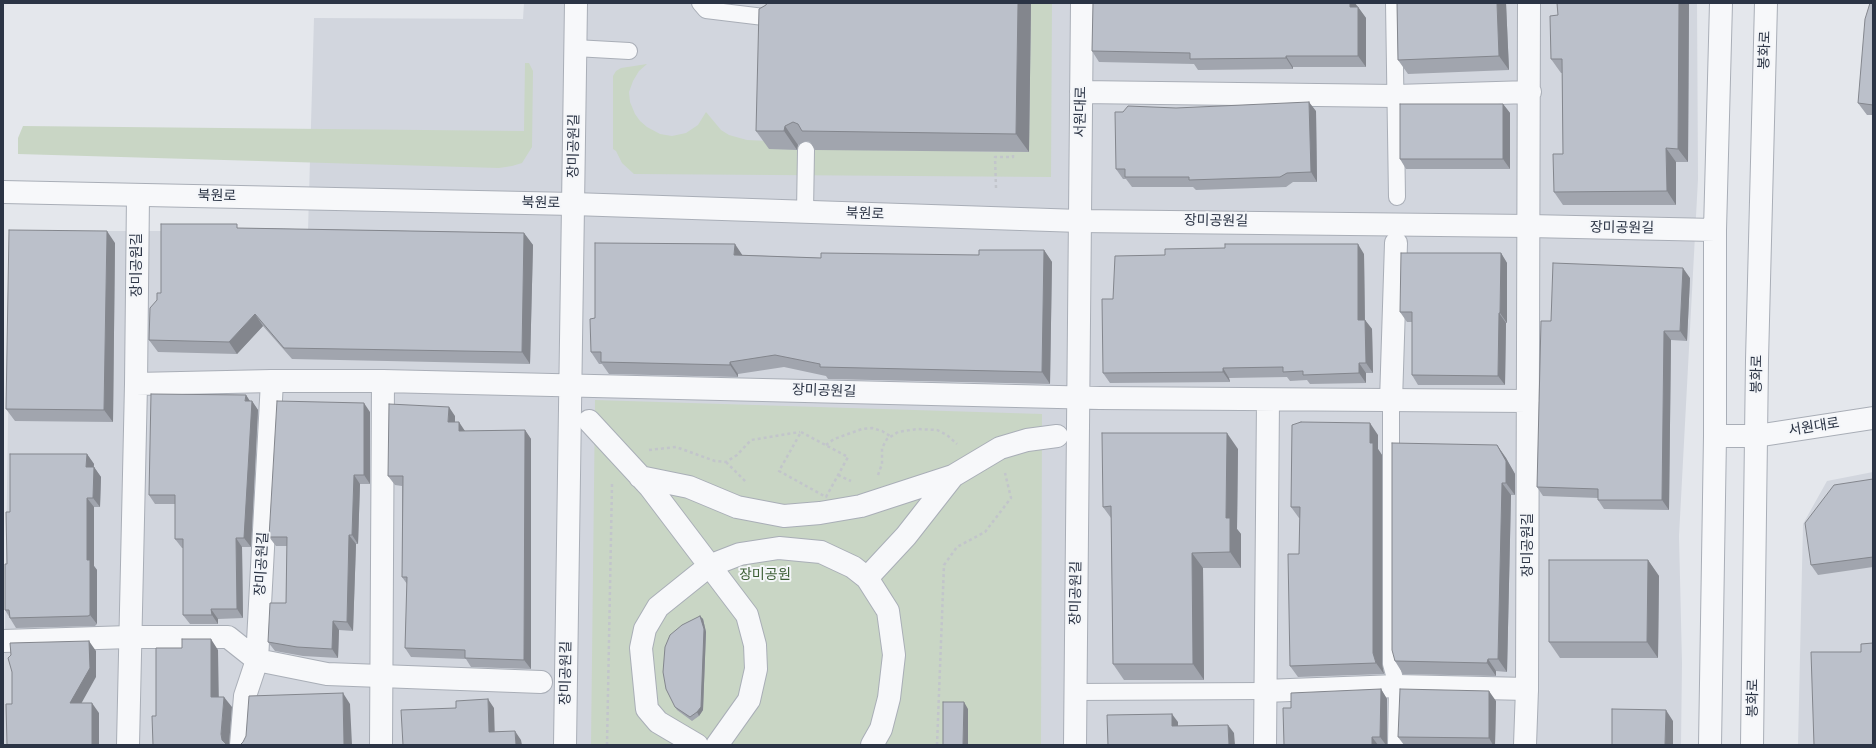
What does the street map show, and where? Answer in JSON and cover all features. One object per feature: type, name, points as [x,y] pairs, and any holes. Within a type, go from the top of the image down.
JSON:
[{"type":"street","name":"장미공원길","points":[[565,745],[576,3]]},
{"type":"street","name":"서원대로","points":[[1080,221],[1082,3]]},
{"type":"street","name":"장미공원길","points":[[1524,745],[1527,689],[1530,92],[1529,3]]},
{"type":"street","points":[[1710,745],[1716,436],[1715,230],[1721,3]]},
{"type":"street","name":"봉화로","points":[[1752,745],[1756,436],[1766,3]]},
{"type":"street","points":[[1081,92],[1396,96],[1530,92]]},
{"type":"street","name":"북원로","points":[[3,192],[573,204],[1080,221]]},
{"type":"street","name":"장미공원길","points":[[128,745],[136,384],[138,195]]},
{"type":"street","name":"장미공원길","points":[[1075,745],[1080,221],[1529,226],[1715,230]]},
{"type":"street","points":[[1391,401],[1396,244]]},
{"type":"street","name":"장미공원길","points":[[136,384],[272,381],[383,381],[571,384],[1078,398],[1528,401]]},
{"type":"street","name":"장미공원길","points":[[241,745],[245,696],[257,660],[272,381]]},
{"type":"street","points":[[381,745],[383,381]]},
{"type":"street","points":[[1265,745],[1264,691],[1268,400]]},
{"type":"street","name":"서원대로","points":[[1716,436],[1756,436],[1873,418]]},
{"type":"street","points":[[589,421],[640,477],[730,591],[747,615],[755,644],[756,669],[749,700],[717,745]]},
{"type":"street","points":[[640,477],[688,487],[738,507],[784,516],[820,513],[862,506],[953,476],[1000,448],[1027,440],[1057,436]]},
{"type":"street","points":[[867,578],[906,536],[953,476]]},
{"type":"street","points":[[698,745],[658,722],[647,709],[641,648],[645,629],[658,607],[709,566],[740,554],[779,548],[821,552],[853,567],[867,578],[888,611],[894,655],[889,698],[881,729],[872,745]]},
{"type":"street","points":[[3,641],[130,637],[228,637],[257,660]]},
{"type":"street","name":"장미공원길","points":[[257,660],[327,674],[541,682]]},
{"type":"street","points":[[1264,691],[1397,686],[1527,689]]},
{"type":"lane","points":[[700,3],[706,10],[772,18]]},
{"type":"lane","points":[[1394,3],[1398,197]]},
{"type":"lane","points":[[576,48],[629,51]]},
{"type":"lane","points":[[805,212],[806,150]]},
{"type":"lane","points":[[1391,401],[1391,664],[1397,686],[1396,745]]},
{"type":"lane","points":[[1075,692],[1264,691]]},
{"type":"path","points":[[996,188],[996,157],[1012,157],[1013,152]]},
{"type":"path","points":[[826,445],[834,439],[862,428],[872,428],[891,436]]},
{"type":"path","points":[[874,478],[878,475],[882,464],[882,448],[886,439],[898,432],[917,429],[936,430],[947,435],[977,462]]},
{"type":"path","points":[[607,745],[619,453],[676,447],[715,461],[726,462],[737,455],[751,440],[801,432],[848,457],[826,497],[779,471],[801,432]]},
{"type":"path","points":[[937,745],[944,565],[957,547],[985,532],[1011,498],[1000,448]]},
{"type":"path","points":[[838,475],[849,481],[854,481]]},
{"type":"shaded area","points":[[524,3],[1697,3],[1698,179],[1679,536],[1682,663],[1681,745],[3,745],[11,231],[308,231],[314,18],[523,19]]},
{"type":"shaded area","points":[[1873,472],[1873,745],[1798,745],[1803,524],[1827,481]]},
{"type":"green space","points":[[1031,3],[1052,3],[1051,177],[634,174],[622,163],[616,151],[613,149],[613,76],[616,71],[621,68],[647,64],[639,71],[633,81],[629,92],[630,102],[640,121],[647,127],[660,134],[672,136],[686,133],[698,125],[706,112],[721,130],[729,135],[747,140],[769,141],[769,149],[1029,152]]},
{"type":"green space","points":[[525,63],[529,63],[533,71],[532,147],[522,163],[512,166],[499,168],[18,154],[18,138],[23,126],[524,131]]},
{"type":"green space","name":"장미공원","points":[[595,400],[1042,414],[1041,745],[591,745]]},
{"type":"building","points":[[767,3],[1018,3],[1016,134],[802,131],[798,124],[793,122],[785,126],[784,131],[756,131],[759,9]]},
{"type":"building","points":[[1093,3],[1350,3],[1350,7],[1358,7],[1358,56],[1286,56],[1286,58],[1190,59],[1190,53],[1092,51]]},
{"type":"building","points":[[1397,3],[1497,3],[1499,56],[1398,60]]},
{"type":"building","points":[[1557,3],[1679,3],[1678,149],[1666,148],[1667,191],[1554,192],[1553,154],[1563,154],[1562,59],[1551,59],[1550,16],[1558,15]]},
{"type":"building","points":[[1870,3],[1873,3],[1873,105],[1858,103],[1865,19]]},
{"type":"building","points":[[1309,102],[1311,172],[1287,173],[1280,177],[1189,180],[1189,177],[1125,177],[1125,169],[1116,169],[1115,112],[1123,112],[1128,106],[1176,108]]},
{"type":"building","points":[[1400,104],[1503,104],[1503,159],[1400,159]]},
{"type":"building","points":[[161,224],[237,224],[237,228],[524,233],[522,352],[284,348],[255,314],[229,342],[149,340],[150,308],[157,300],[157,293],[161,293]]},
{"type":"building","points":[[9,230],[107,231],[104,410],[6,409]]},
{"type":"building","points":[[595,243],[735,244],[734,255],[821,258],[821,253],[979,255],[979,250],[1044,250],[1042,372],[820,367],[820,364],[775,355],[730,362],[730,365],[601,362],[601,352],[591,352],[590,319],[595,318]]},
{"type":"building","points":[[1225,244],[1358,244],[1358,320],[1365,320],[1366,363],[1359,363],[1359,373],[1303,375],[1303,371],[1283,372],[1283,367],[1223,368],[1223,372],[1103,373],[1102,299],[1113,299],[1115,256],[1165,255],[1165,249],[1225,248]]},
{"type":"building","points":[[1401,253],[1501,253],[1498,376],[1412,375],[1412,312],[1400,312]]},
{"type":"building","points":[[1553,263],[1683,268],[1680,331],[1664,331],[1662,500],[1598,500],[1598,489],[1537,487],[1541,321],[1551,321]]},
{"type":"building","points":[[151,394],[246,395],[245,401],[252,401],[244,538],[236,538],[237,609],[211,609],[212,615],[183,615],[183,539],[175,539],[175,495],[149,495]]},
{"type":"building","points":[[277,401],[364,403],[364,475],[354,475],[352,535],[349,535],[347,622],[333,621],[332,649],[297,647],[268,642],[270,603],[286,603],[287,537],[269,537]]},
{"type":"building","points":[[389,404],[449,407],[448,422],[459,422],[459,431],[525,430],[524,660],[465,658],[465,650],[405,648],[407,577],[402,577],[403,476],[388,476]]},
{"type":"building","points":[[1301,422],[1370,423],[1370,443],[1373,443],[1373,653],[1376,663],[1290,666],[1288,554],[1299,554],[1300,507],[1291,507],[1292,425]]},
{"type":"building","points":[[1102,433],[1227,433],[1226,518],[1230,518],[1230,552],[1192,553],[1193,664],[1113,664],[1111,506],[1103,507]]},
{"type":"building","points":[[1392,443],[1497,445],[1506,461],[1506,483],[1502,483],[1498,659],[1488,659],[1487,663],[1395,661],[1392,650]]},
{"type":"building","points":[[10,454],[87,454],[86,467],[94,467],[93,498],[87,498],[87,560],[90,560],[90,615],[88,616],[10,618],[9,610],[5,610],[5,564],[7,564],[6,512],[10,512]]},
{"type":"building","points":[[1873,479],[1873,557],[1811,565],[1805,523],[1834,485]]},
{"type":"building","points":[[1549,560],[1648,560],[1647,642],[1549,642]]},
{"type":"building","points":[[700,616],[704,629],[701,707],[690,717],[675,707],[666,689],[663,672],[665,647],[670,635],[682,625]]},
{"type":"building","points":[[182,639],[211,639],[211,697],[224,697],[221,734],[222,740],[228,745],[153,745],[152,716],[156,716],[156,648],[182,648]]},
{"type":"building","points":[[89,641],[90,668],[70,703],[92,703],[92,745],[7,745],[6,704],[12,704],[12,672],[8,658],[11,655],[10,643]]},
{"type":"building","points":[[1873,643],[1873,745],[1814,745],[1811,652],[1861,652],[1861,644]]},
{"type":"building","points":[[1381,689],[1380,737],[1372,737],[1372,745],[1284,745],[1283,708],[1291,708],[1291,693]]},
{"type":"building","points":[[1400,689],[1489,691],[1489,738],[1398,737]]},
{"type":"building","points":[[343,693],[344,745],[240,745],[246,736],[249,696]]},
{"type":"building","points":[[488,699],[489,732],[515,731],[516,745],[403,745],[401,710],[456,708],[456,701]]},
{"type":"building","points":[[943,702],[964,702],[963,745],[943,745]]},
{"type":"building","points":[[1612,709],[1666,710],[1665,745],[1612,745]]},
{"type":"building","points":[[1172,714],[1172,726],[1228,725],[1229,745],[1108,745],[1107,715]]}]
